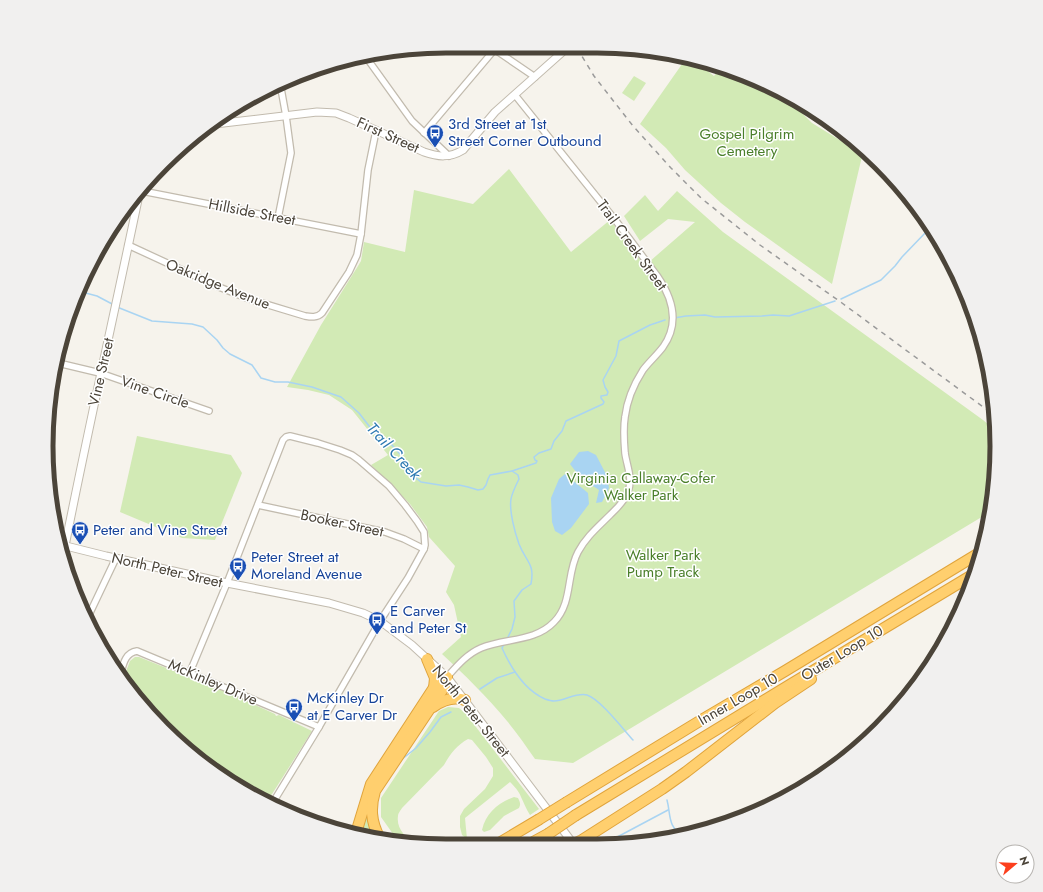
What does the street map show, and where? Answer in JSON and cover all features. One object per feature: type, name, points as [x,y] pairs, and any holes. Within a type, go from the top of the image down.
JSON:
[{"type":"highway","name":"Inner Loop 10","points":[[507,839],[703,719],[974,556]]},
{"type":"highway","name":"Outer Loop 10","points":[[539,839],[967,578]]},
{"type":"highway","points":[[582,839],[662,789],[775,703],[827,668],[884,634],[901,617]]},
{"type":"highway","points":[[427,659],[434,678],[434,688]]},
{"type":"highway","points":[[357,829],[371,784],[437,683],[447,677]]},
{"type":"highway","points":[[377,833],[372,814],[372,801],[375,791],[443,689],[447,677]]},
{"type":"highway","points":[[429,710],[448,699],[458,698],[465,700]]},
{"type":"highway","points":[[591,839],[593,832]]},
{"type":"street","points":[[424,133],[489,53]]},
{"type":"street","points":[[500,53],[535,77]]},
{"type":"street","points":[[369,61],[412,121],[449,156],[463,150],[495,112],[515,96],[560,53]]},
{"type":"street","points":[[278,218],[291,153],[281,90]]},
{"type":"street","name":"Trail Creek Street","points":[[447,677],[468,655],[478,649],[491,644],[525,637],[545,630],[559,616],[566,602],[570,575],[577,554],[591,534],[620,505],[628,492],[630,472],[623,436],[626,407],[635,383],[666,342],[671,328],[672,314],[670,299],[658,277],[616,221],[515,96]]},
{"type":"street","name":"First Street","points":[[222,123],[317,112],[336,113],[434,156],[449,156]]},
{"type":"street","points":[[361,234],[368,170],[376,131]]},
{"type":"street","name":"Hillside Street","points":[[147,192],[361,234]]},
{"type":"street","name":"Vine Street","points":[[64,540],[137,203]]},
{"type":"street","name":"Oakridge Avenue","points":[[128,245],[249,299],[310,317],[317,316],[322,313],[349,272],[357,255],[361,234]]},
{"type":"street","name":"Vine Circle","points":[[62,364],[100,373],[209,411]]},
{"type":"street","points":[[190,672],[227,583],[283,440],[286,437],[290,436],[318,443],[352,455],[366,465],[397,495],[417,521],[424,532],[424,549],[275,799]]},
{"type":"street","name":"Booker Street","points":[[258,505],[385,532],[400,537],[424,549]]},
{"type":"street","name":"North Peter Street","points":[[66,547],[227,583],[328,603],[363,613],[380,622],[401,636],[447,677],[569,839]]},
{"type":"street","points":[[90,612],[116,558]]},
{"type":"street","name":"McKinley Drive","points":[[122,669],[126,658],[130,653],[137,651],[319,727]]},
{"type":"green space","name":"Gospel Pilgrim Cemetery","points":[[683,63],[703,67],[714,76],[717,72],[723,74],[771,94],[797,108],[812,123],[852,147],[862,156],[832,284],[745,222],[721,203],[685,170],[666,148],[640,124]]},
{"type":"green space","points":[[634,76],[646,83],[634,101],[622,93]]},
{"type":"green space","name":"Virginia Callaway-Cofer Walker Park","points":[[509,169],[571,252],[610,220],[661,287],[666,283],[649,262],[695,222],[668,219],[640,241],[624,216],[645,195],[658,211],[677,191],[723,232],[989,425],[989,472],[987,497],[983,516],[573,763],[535,759],[514,730],[476,686],[442,654],[461,637],[454,605],[446,592],[455,566],[429,537],[427,527],[410,504],[371,465],[388,455],[352,410],[329,395],[287,387],[321,325],[361,261],[364,242],[405,252],[414,190],[473,204]]},
{"type":"green space","points":[[137,436],[231,455],[242,473],[215,540],[182,538],[120,512]]},
{"type":"green space","points":[[135,657],[139,657],[231,694],[275,714],[276,716],[279,715],[312,731],[270,797],[249,786],[207,758],[168,724],[125,673],[130,661]]},
{"type":"green space","points":[[448,707],[459,708],[466,714],[539,809],[530,815],[519,793],[510,782],[465,818],[467,839],[462,835],[460,816],[464,809],[485,789],[493,776],[493,768],[486,757],[472,740],[468,739],[454,750],[444,765],[402,808],[398,815],[398,821],[402,833],[406,837],[394,836],[381,817],[381,798],[439,711]]},
{"type":"green space","points":[[514,797],[518,798],[520,804],[519,808],[504,816],[490,830],[484,832],[482,830],[486,819],[494,809],[503,802]]},
{"type":"green space","points":[[367,807],[369,827],[372,832],[360,829]]},
{"type":"water","points":[[588,451],[596,455],[607,476],[609,488],[602,502],[596,503],[599,490],[583,479],[570,464],[579,452]]},
{"type":"water","points":[[565,474],[588,493],[589,504],[571,528],[562,535],[555,531],[552,522],[551,498],[559,479]]},
{"type":"waterway","points":[[841,299],[881,280],[926,232]]},
{"type":"waterway","name":"Trail Creek","points":[[85,293],[97,296],[114,305]]},
{"type":"waterway","points":[[674,318],[705,315],[715,317],[773,315],[789,316],[835,301]]},
{"type":"waterway","name":"Trail Creek","points":[[117,307],[152,321],[192,324],[203,327],[230,354],[252,365],[261,378],[275,382],[288,382],[312,387],[341,397],[359,413],[376,435],[392,445],[400,454],[410,473],[421,482],[446,486],[459,485],[478,490],[483,489],[490,475],[512,471],[536,463],[537,461],[534,457],[539,453],[551,449],[566,421],[603,404],[604,402],[601,396],[607,395],[608,392],[603,380],[616,356],[619,341],[650,325],[665,320]]},
{"type":"waterway","name":"Trail Creek","points":[[507,639],[512,629],[515,617],[514,601],[522,590],[531,584],[532,577],[531,567],[519,544],[513,522],[511,499],[519,479],[518,475],[512,471]]},
{"type":"waterway","name":"Trail Creek","points":[[505,643],[502,648],[514,671],[519,678],[537,695],[553,701],[583,694],[587,695],[605,708],[633,740]]},
{"type":"waterway","points":[[480,689],[497,678],[515,672]]},
{"type":"waterway","points":[[401,760],[416,748],[441,717],[451,712]]},
{"type":"waterway","name":"Trail Creek","points":[[667,800],[672,825],[677,830]]},
{"type":"waterway","points":[[615,838],[668,810]]},
{"type":"railway","points":[[580,53],[594,76],[633,126],[671,168],[701,198],[760,245],[842,303],[988,411]]},
{"type":"place","name":"3rd Street at 1st Street Corner Outbound","points":[[435,148]]},
{"type":"place","name":"Peter and Vine Street","points":[[80,545]]},
{"type":"place","name":"Peter Street at Moreland Avenue","points":[[238,581]]},
{"type":"place","name":"E Carver and Peter St","points":[[377,635]]},
{"type":"place","name":"McKinley Dr at E Carver Dr","points":[[294,722]]},
{"type":"park label","name":"Walker Park Pump Track","points":[[663,564]]}]
